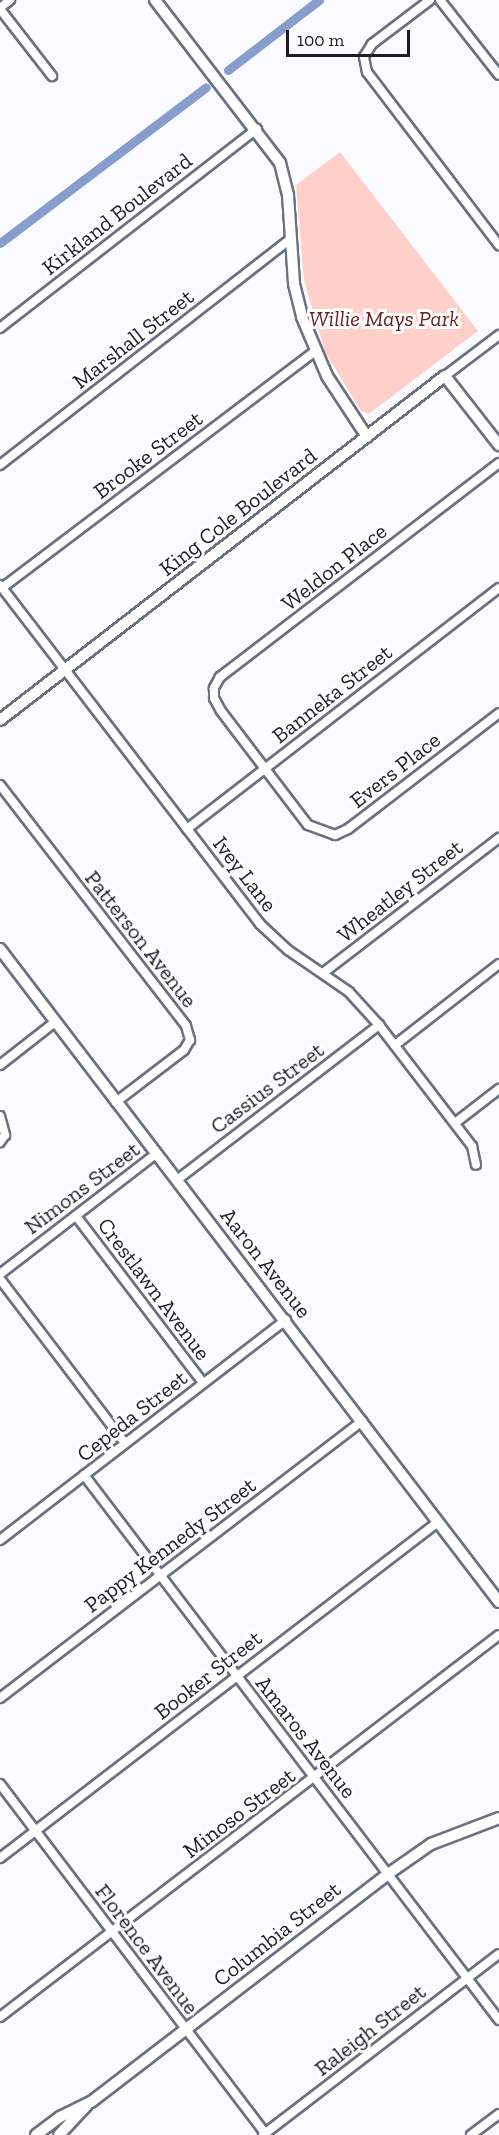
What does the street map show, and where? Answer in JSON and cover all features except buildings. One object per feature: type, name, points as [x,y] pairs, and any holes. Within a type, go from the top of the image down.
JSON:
[{"type":"street","points":[[10,0],[0,9],[52,76]]},
{"type":"street","points":[[155,0],[273,150],[285,179],[288,241],[294,284],[315,351],[342,402],[367,437]]},
{"type":"street","points":[[430,0],[372,44],[364,57],[367,72],[499,245]]},
{"type":"street","points":[[440,0],[499,75]]},
{"type":"street","name":"Kirkland Boulevard","points":[[0,328],[257,129]]},
{"type":"street","name":"Marshall Street","points":[[0,465],[288,241]]},
{"type":"street","name":"King Cole Boulevard","points":[[0,720],[499,335]]},
{"type":"street","name":"Brooke Street","points":[[1,587],[315,351]]},
{"type":"street","points":[[445,376],[499,445]]},
{"type":"street","name":"Weldon Place","points":[[265,768],[221,711],[214,698],[220,677],[499,463]]},
{"type":"street","name":"Ivey Lane","points":[[1,587],[260,924],[349,992],[379,1025],[472,1146],[476,1166]]},
{"type":"street","name":"Banneka Street","points":[[187,829],[499,588]]},
{"type":"street","name":"Evers Place","points":[[265,768],[308,825],[334,835],[348,829],[499,713]]},
{"type":"street","name":"Patterson Avenue","points":[[0,785],[186,1026],[190,1040],[184,1050],[116,1102]]},
{"type":"street","name":"Wheatley Street","points":[[323,973],[499,838]]},
{"type":"street","name":"Aaron Avenue","points":[[0,950],[286,1320],[499,1602]]},
{"type":"street","points":[[395,1045],[499,964]]},
{"type":"street","points":[[0,1065],[55,1022]]},
{"type":"street","name":"Cassius Street","points":[[177,1180],[379,1025]]},
{"type":"street","points":[[455,1123],[499,1089]]},
{"type":"street","points":[[0,1142],[5,1135],[2,1119]]},
{"type":"street","name":"Nimons Street","points":[[0,1274],[157,1153]]},
{"type":"street","name":"Crestlawn Avenue","points":[[76,1216],[203,1383]]},
{"type":"street","points":[[0,1279],[125,1443]]},
{"type":"street","name":"Cepeda Street","points":[[0,1540],[286,1320]]},
{"type":"street","name":"Pappy Kennedy Street","points":[[0,1698],[362,1420]]},
{"type":"street","name":"Amaros Avenue","points":[[84,1475],[499,2020]]},
{"type":"street","name":"Booker Street","points":[[0,1858],[438,1522]]},
{"type":"street","name":"Minoso Street","points":[[0,2018],[499,1635]]},
{"type":"street","name":"Florence Avenue","points":[[0,1784],[265,2134]]},
{"type":"street","name":"Columbia Street","points":[[59,2135],[91,2102],[388,1874],[431,1844],[499,1818]]},
{"type":"street","name":"Raleigh Street","points":[[265,2134],[499,1953]]},
{"type":"street","name":"Columbia Street","points":[[36,2135],[60,2116],[91,2102]]},
{"type":"street","points":[[471,2135],[499,2114]]},
{"type":"green space","name":"Willie Mays Park","points":[[340,152],[478,331],[369,414],[361,411],[325,352],[304,280],[296,185]]},
{"type":"waterway","points":[[228,70],[319,0]]},
{"type":"waterway","points":[[0,243],[206,87]]}]
